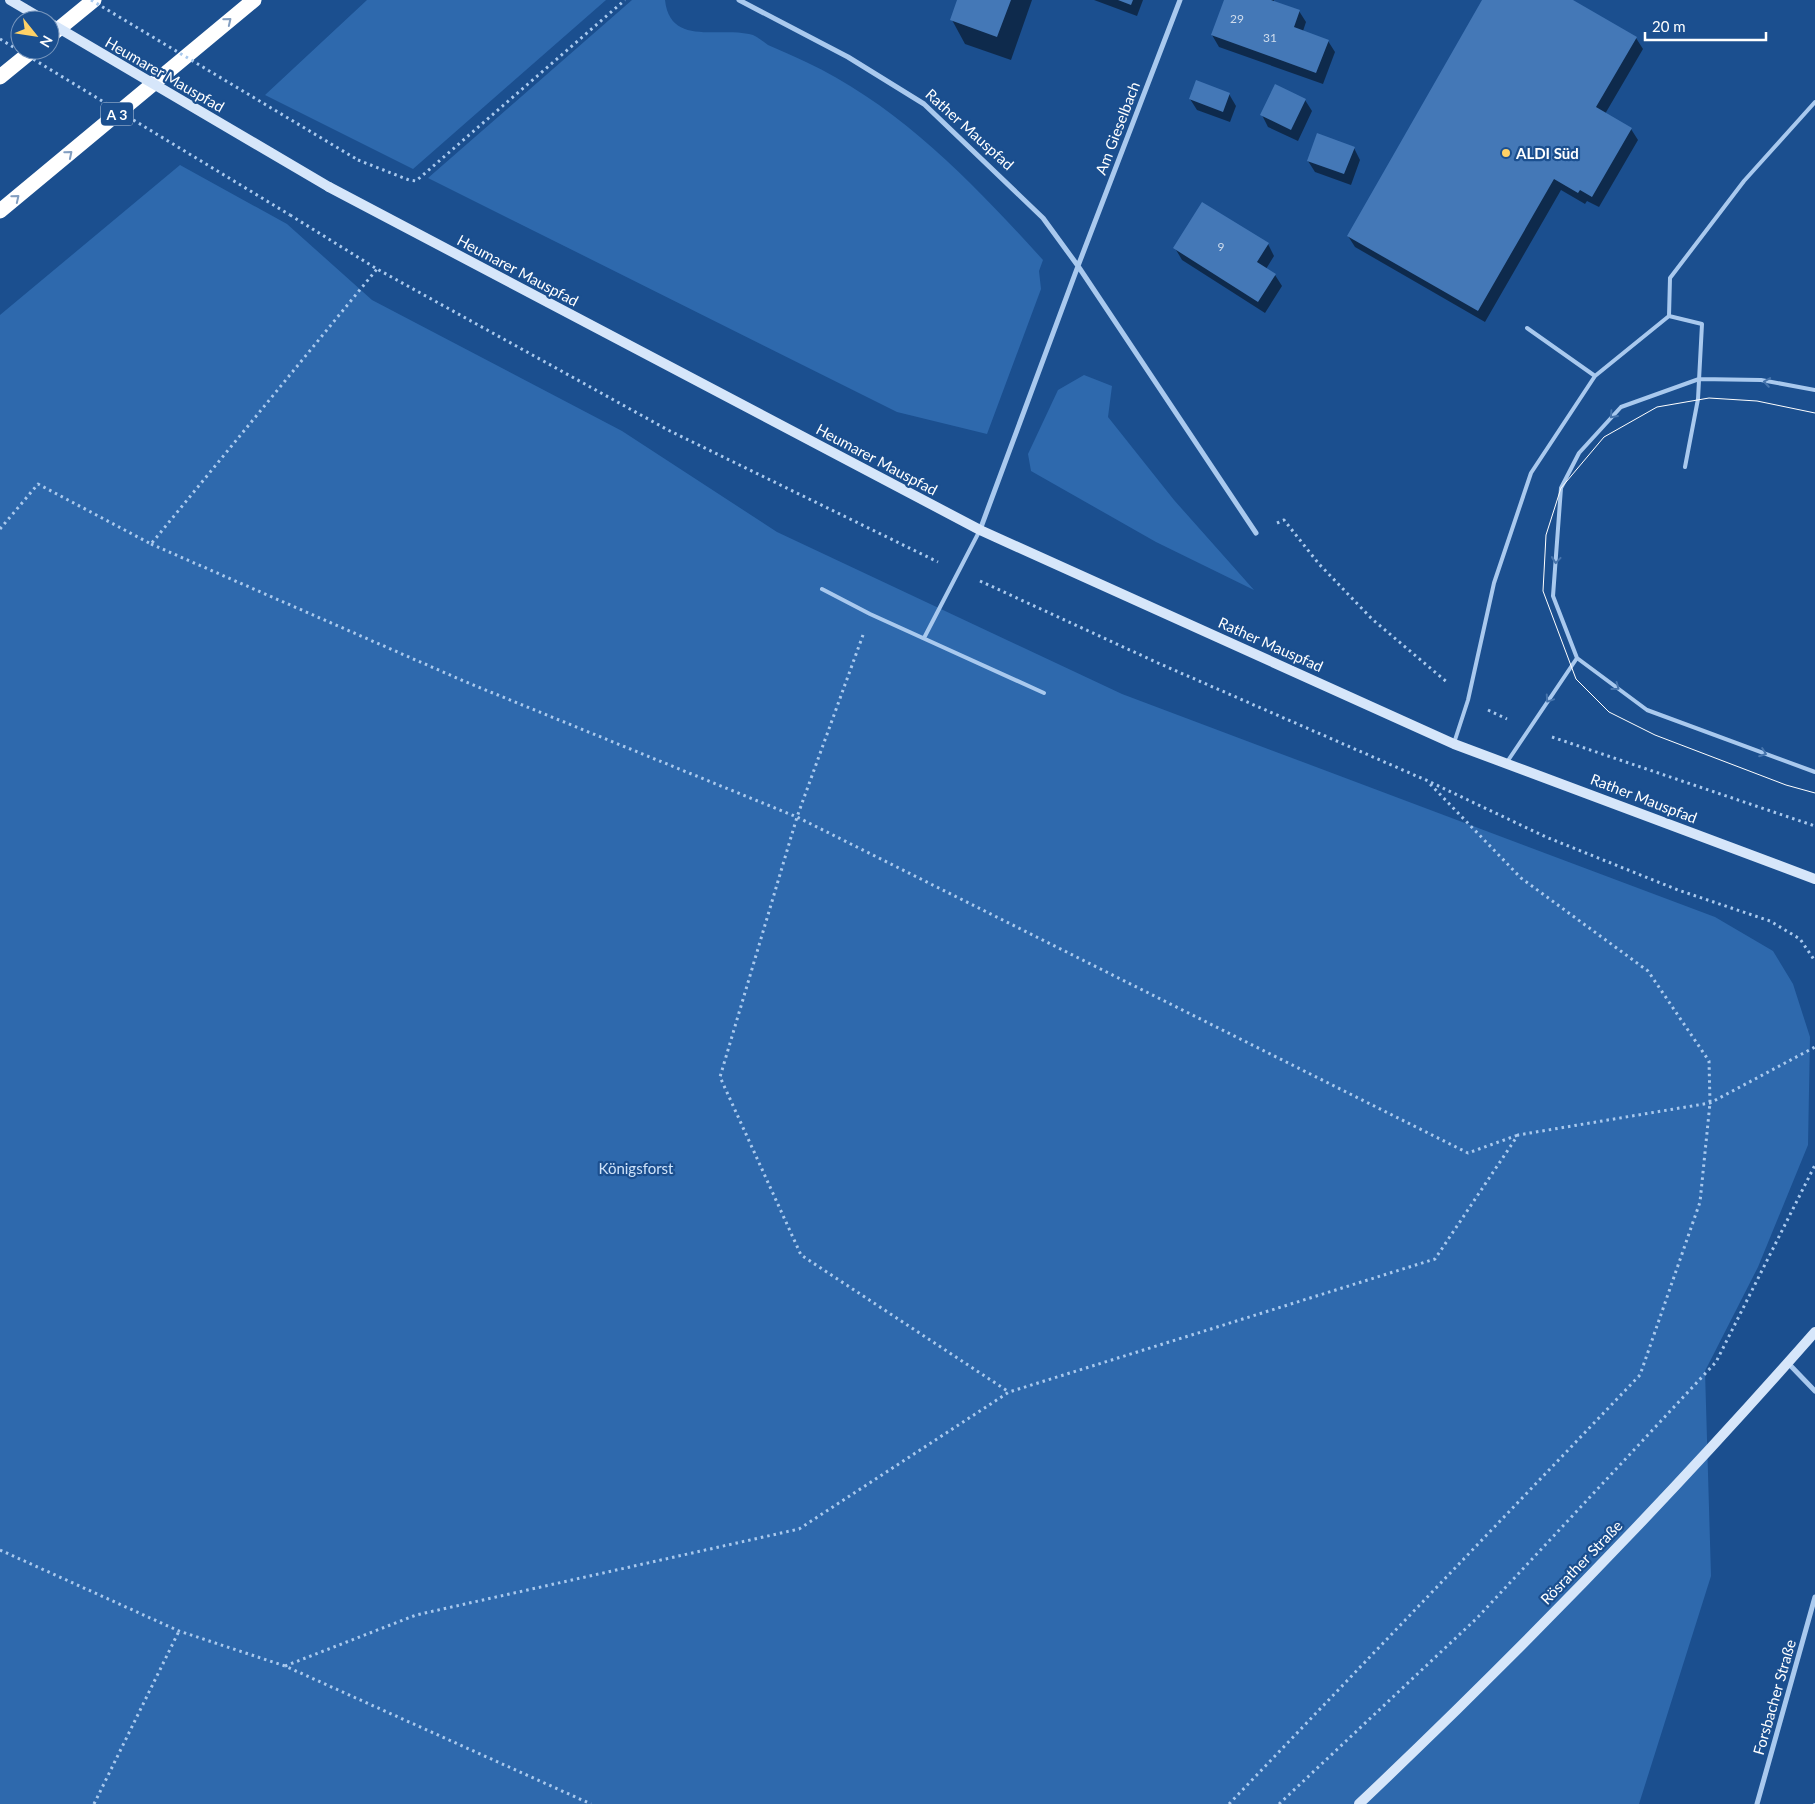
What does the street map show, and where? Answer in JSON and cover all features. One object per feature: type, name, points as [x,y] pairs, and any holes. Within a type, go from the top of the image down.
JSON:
[{"type":"highway","points":[[60,28],[94,0]]},
{"type":"highway","name":"A 3","points":[[0,211],[254,0]]},
{"type":"highway","points":[[0,77],[21,60]]},
{"type":"main road","points":[[10,0],[27,10]]},
{"type":"main road","name":"Heumarer Mauspfad","points":[[60,30],[329,188],[980,530]]},
{"type":"main road","name":"Rather Mauspfad","points":[[980,530],[1454,744],[1507,762],[1815,880]]},
{"type":"main road","name":"Rösrather Straße","points":[[1360,1804],[1519,1647],[1699,1460],[1815,1332]]},
{"type":"street","name":"Rather Mauspfad","points":[[739,0],[848,58],[924,104],[1043,218],[1078,266],[1256,533]]},
{"type":"street","name":"Am Gieselbach","points":[[1078,266],[1180,0]]},
{"type":"street","points":[[980,530],[1078,266]]},
{"type":"street","points":[[1788,1362],[1815,1391]]},
{"type":"street","name":"Forsbacher Straße","points":[[1757,1804],[1815,1597]]},
{"type":"lane","points":[[1454,744],[1468,700],[1494,583],[1531,472],[1595,376],[1669,316],[1670,278],[1744,181],[1815,102]]},
{"type":"lane","points":[[1669,316],[1702,324],[1698,399],[1685,467]]},
{"type":"lane","points":[[1527,328],[1595,376]]},
{"type":"lane","points":[[1815,390],[1760,380],[1699,379],[1621,407],[1579,453],[1561,488],[1553,596],[1577,658],[1647,710],[1815,772]]},
{"type":"lane","points":[[924,638],[980,530]]},
{"type":"lane","points":[[822,588],[870,614],[1044,693]]},
{"type":"lane","points":[[1507,762],[1577,658]]},
{"type":"path","points":[[91,0],[358,160],[416,181],[625,0]]},
{"type":"path","points":[[0,39],[377,269],[668,430],[959,572],[1158,663],[1428,782],[1546,837],[1678,890],[1770,921],[1800,939],[1815,961]]},
{"type":"path","points":[[152,544],[377,269]]},
{"type":"path","points":[[0,530],[38,484],[152,544],[466,682],[797,816],[1468,1153],[1518,1135],[1710,1103],[1815,1047]]},
{"type":"path","points":[[1256,533],[1284,520],[1319,564],[1372,619],[1468,700],[1529,729],[1815,826]]},
{"type":"path","points":[[870,614],[797,816],[720,1077],[800,1255],[1009,1392]]},
{"type":"path","points":[[1229,1804],[1640,1375],[1700,1202],[1710,1103],[1709,1061],[1648,971],[1521,878],[1428,782]]},
{"type":"path","points":[[284,1666],[416,1616],[799,1529],[1009,1392],[1435,1259],[1518,1135]]},
{"type":"path","points":[[1279,1804],[1477,1618],[1716,1362],[1815,1165]]},
{"type":"path","points":[[0,1550],[178,1632],[284,1666],[591,1804]]},
{"type":"path","points":[[94,1804],[178,1632]]},
{"type":"green space","points":[[367,0],[606,0],[413,169],[265,95]]},
{"type":"green space","points":[[632,0],[665,0],[669,14],[676,24],[685,29],[697,32],[736,32],[752,35],[768,45],[840,80],[873,101],[934,149],[963,176],[1043,260],[1039,271],[1041,289],[987,434],[897,412],[428,178]]},
{"type":"green space","name":"Königsforst","points":[[180,165],[287,224],[372,300],[622,431],[777,532],[1122,694],[1715,917],[1773,951],[1793,984],[1810,1037],[1808,1145],[1758,1267],[1705,1371],[1711,1576],[1639,1804],[0,1804],[0,315]]},
{"type":"green space","points":[[1084,375],[1112,386],[1108,417],[1174,500],[1254,590],[1156,542],[1031,471],[1028,454],[1058,390]]},
{"type":"building","points":[[957,0],[1011,0],[997,37],[950,20]]},
{"type":"building","points":[[1118,0],[1133,0],[1131,5]]},
{"type":"building","points":[[1224,0],[1271,0],[1300,10],[1294,27],[1329,40],[1316,73],[1211,35]]},
{"type":"building","name":"ALDI Süd","points":[[1482,0],[1573,0],[1637,37],[1596,107],[1632,128],[1592,197],[1580,190],[1578,193],[1554,179],[1478,311],[1347,236]]},
{"type":"building","points":[[1196,80],[1230,93],[1223,112],[1189,99]]},
{"type":"building","points":[[1275,84],[1306,99],[1291,130],[1260,115]]},
{"type":"building","points":[[1317,133],[1355,147],[1344,174],[1307,161]]},
{"type":"building","points":[[1202,202],[1269,243],[1257,262],[1276,274],[1258,302],[1173,248]]},
{"type":"tram line","points":[[1815,413],[1757,401],[1709,398],[1657,407],[1604,437],[1561,488],[1546,535],[1543,591],[1576,679],[1609,712],[1655,735],[1786,785],[1815,793]]},
{"type":"place","name":"ALDI Süd","points":[[1506,153]]}]
